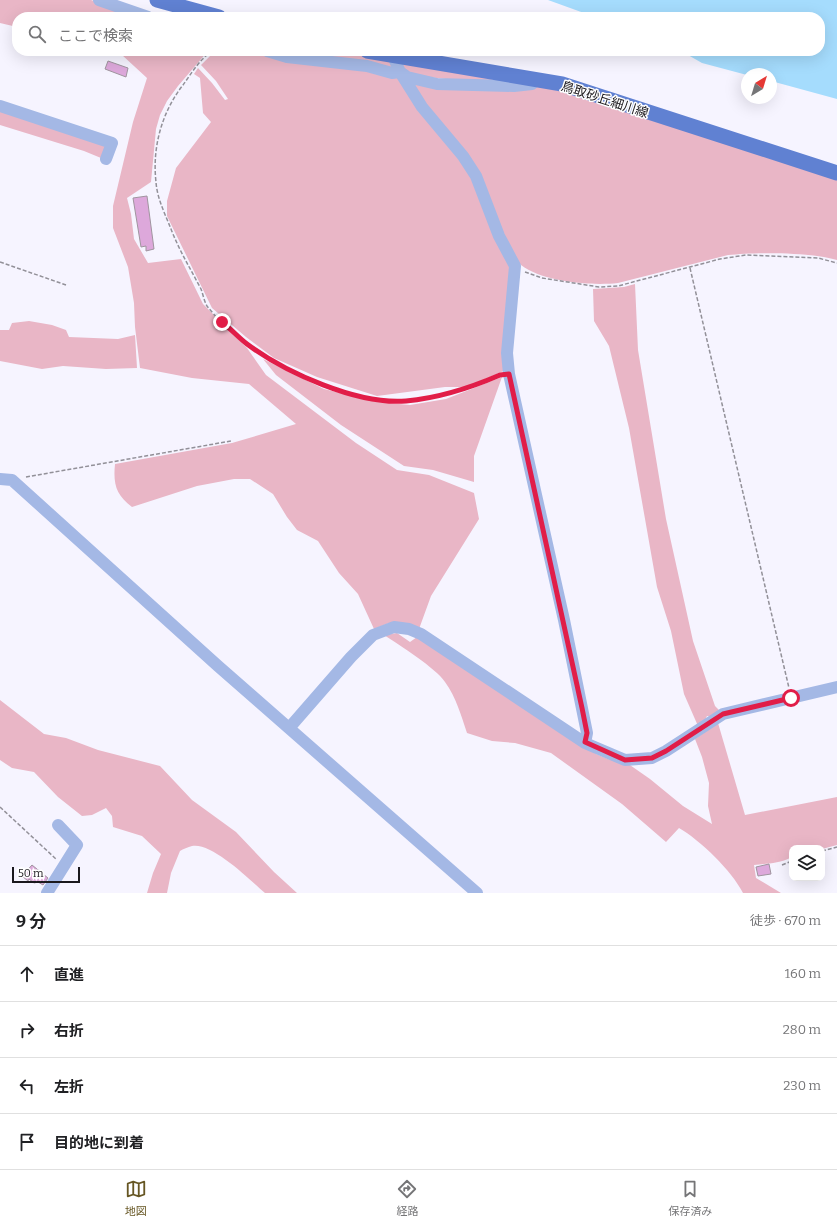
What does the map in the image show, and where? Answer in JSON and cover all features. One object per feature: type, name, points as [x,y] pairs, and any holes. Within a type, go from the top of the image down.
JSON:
[{"type":"main road","points":[[157,0],[201,12]]},
{"type":"main road","name":"鳥取砂丘細川線","points":[[393,56],[562,84],[837,173]]},
{"type":"street","points":[[99,0],[134,12]]},
{"type":"street","points":[[284,56],[367,66],[392,73],[400,72],[407,77],[437,84],[507,86],[532,84]]},
{"type":"street","points":[[393,56],[400,72],[422,107],[463,156],[476,176],[499,236],[515,266],[508,340],[509,374],[582,708],[587,733],[585,742]]},
{"type":"street","points":[[0,106],[112,143],[106,159]]},
{"type":"street","points":[[6,480],[218,666],[290,727],[477,893]]},
{"type":"street","points":[[290,727],[351,657],[373,635],[394,627],[409,629],[421,634],[585,742],[625,760],[652,758],[666,751],[723,714],[837,687]]},
{"type":"street","points":[[47,893],[77,845],[58,825]]},
{"type":"path","points":[[207,56],[200,62],[168,106],[159,135],[156,183],[161,202],[177,244],[201,290],[206,304],[247,344],[318,384],[379,400],[406,401],[451,394],[500,375],[509,374]]},
{"type":"path","points":[[515,266],[529,274],[542,278],[599,287],[618,286],[746,255],[818,258],[837,263]]},
{"type":"path","points":[[0,262],[66,285]]},
{"type":"path","points":[[690,268],[791,698]]},
{"type":"path","points":[[6,480],[231,441]]},
{"type":"path","points":[[0,807],[65,866]]},
{"type":"path","points":[[825,850],[837,847]]},
{"type":"path","points":[[782,865],[789,862]]},
{"type":"shaded area","points":[[0,0],[91,0],[127,12],[12,12],[12,26],[0,23]]},
{"type":"shaded area","points":[[123,56],[204,56],[178,86],[167,101],[160,115],[156,129],[151,182],[127,198],[131,214],[134,239],[148,263],[181,259],[203,304],[247,348],[266,375],[356,443],[397,470],[429,475],[474,493],[479,519],[431,596],[419,629],[389,623],[374,629],[358,594],[339,573],[318,541],[297,530],[273,494],[250,479],[234,479],[197,486],[132,507],[122,498],[119,493],[115,483],[115,464],[232,443],[296,424],[249,384],[192,378],[140,368],[135,327],[134,303],[128,267],[113,228],[113,206],[133,122],[147,78]]},
{"type":"shaded area","points":[[210,56],[291,56],[396,75],[470,170],[510,267],[506,370],[466,387],[445,387],[377,396],[317,377],[274,358],[246,337],[212,308],[167,216],[167,201],[176,168],[211,122],[203,113],[200,78],[194,74],[198,68],[225,100],[228,99],[216,81],[201,65]]},
{"type":"shaded area","points":[[304,56],[374,56],[389,62],[396,71]]},
{"type":"shaded area","points":[[402,64],[474,73],[507,85],[406,75]]},
{"type":"shaded area","points":[[408,79],[536,85],[549,88],[837,178],[837,260],[813,255],[783,253],[728,255],[618,283],[607,284],[568,282],[530,271],[518,262],[478,186]]},
{"type":"shaded area","points":[[0,109],[106,145],[101,158],[84,151],[0,125]]},
{"type":"shaded area","points":[[635,284],[638,350],[666,519],[693,641],[715,706],[721,712],[712,716],[707,716],[704,722],[698,726],[684,694],[671,631],[657,587],[629,428],[609,346],[594,321],[593,289],[624,287]]},
{"type":"shaded area","points":[[29,321],[52,325],[66,330],[69,337],[118,339],[135,335],[137,368],[106,369],[63,366],[42,369],[0,361],[0,330],[9,330],[12,323]]},
{"type":"shaded area","points":[[263,359],[324,389],[377,402],[410,405],[446,399],[502,377],[474,456],[474,482],[433,470],[404,466],[341,425],[276,375]]},
{"type":"shaded area","points":[[397,633],[410,642],[417,637],[596,754],[608,759],[627,763],[650,779],[683,806],[712,824],[708,806],[709,783],[702,757],[695,739],[718,723],[745,815],[837,797],[837,845],[825,848],[825,845],[789,845],[789,858],[774,863],[754,865],[756,878],[781,893],[743,893],[731,875],[715,857],[687,833],[679,828],[666,842],[622,804],[551,753],[515,743],[492,741],[467,733],[455,700],[449,688],[440,676],[417,657],[384,635]]},
{"type":"shaded area","points":[[0,700],[44,734],[66,738],[98,750],[160,766],[192,800],[236,832],[274,872],[297,893],[265,893],[241,871],[220,856],[200,846],[192,846],[180,851],[171,873],[167,893],[147,893],[161,854],[142,836],[113,827],[112,816],[106,808],[92,815],[82,816],[58,797],[34,772],[12,768],[0,760]]},
{"type":"water","points":[[548,0],[837,0],[837,99],[777,83],[777,68],[741,68],[741,73],[702,63],[690,56],[825,56],[825,12],[581,12]]},
{"type":"building","points":[[108,61],[128,68],[126,77],[105,69]]},
{"type":"building","points":[[147,196],[154,249],[146,251],[146,246],[141,247],[133,198]]},
{"type":"building","points":[[769,864],[771,874],[758,876],[756,867]]},
{"type":"building","points":[[32,865],[48,878],[43,885],[38,882],[34,883],[29,879],[28,881],[22,876]]},
{"type":"route","points":[[222,322],[247,344],[269,358],[318,384],[379,400],[406,401],[451,394],[500,375],[509,374],[520,417],[564,620],[587,733],[585,742],[625,760],[652,758],[666,751],[723,714],[791,698]]}]
